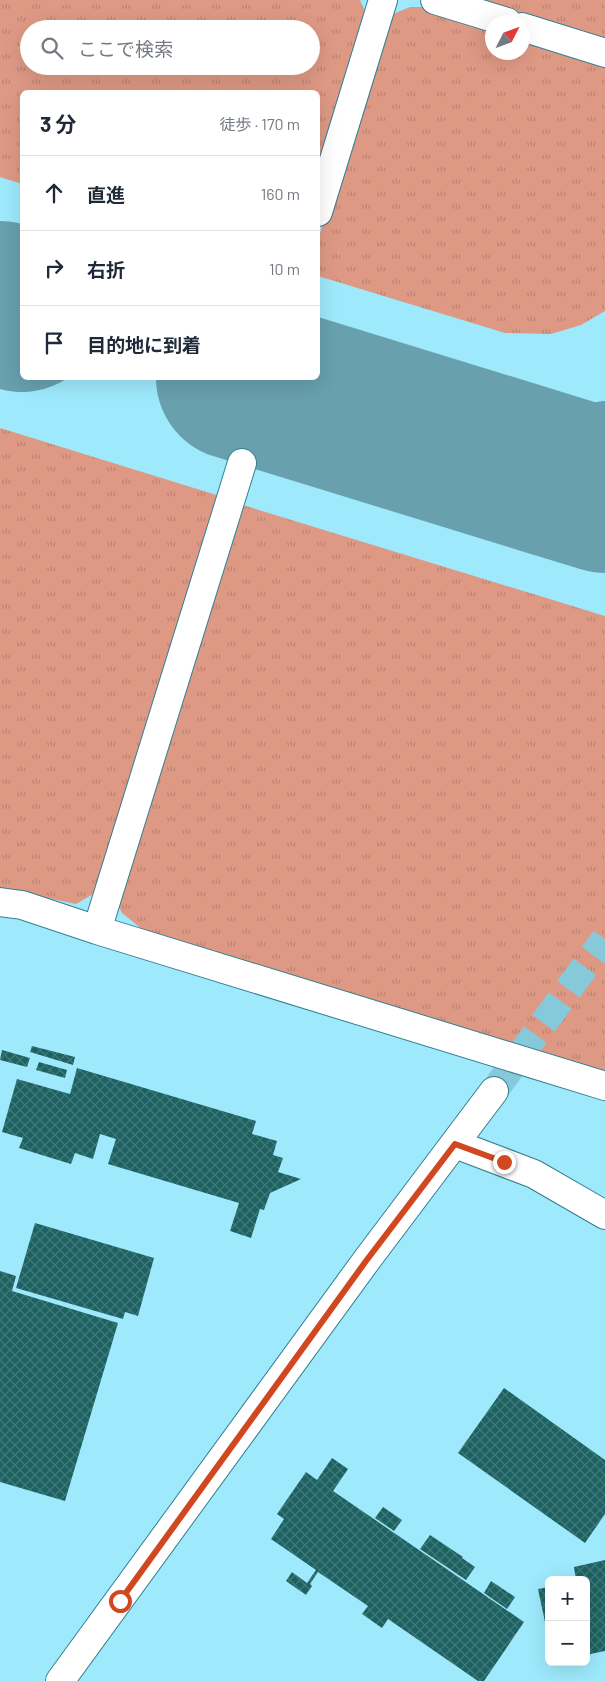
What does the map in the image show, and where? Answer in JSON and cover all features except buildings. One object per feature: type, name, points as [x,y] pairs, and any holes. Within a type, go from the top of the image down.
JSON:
[{"type":"street","points":[[320,205],[383,0]]},
{"type":"street","points":[[434,0],[485,15]]},
{"type":"street","points":[[530,30],[605,53]]},
{"type":"street","points":[[97,930],[242,463]]},
{"type":"street","points":[[0,902],[22,905],[97,930],[605,1086]]},
{"type":"street","points":[[60,1681],[366,1261],[494,1091]]},
{"type":"street","points":[[455,1144],[534,1174],[605,1215]]},
{"type":"green space","points":[[0,0],[360,0],[366,14],[320,179],[320,90],[20,90],[20,183],[0,177]]},
{"type":"green space","points":[[464,0],[605,0],[605,46],[530,22],[530,15],[510,15]]},
{"type":"green space","points":[[410,7],[427,7],[485,26],[485,60],[530,60],[530,39],[605,63],[605,311],[581,325],[551,334],[505,333],[320,277],[320,233],[380,31],[393,14]]},
{"type":"green space","points":[[0,428],[223,497],[95,893],[76,904],[0,888]]},
{"type":"green space","points":[[236,503],[605,616],[605,1073],[142,929],[122,913],[115,898]]},
{"type":"taxiway","points":[[458,446],[514,450],[551,449],[570,446],[605,434]]},
{"type":"runway","points":[[0,303],[20,309]]},
{"type":"runway","points":[[244,380],[605,491]]},
{"type":"tunnel","points":[[494,1091],[605,939]]},
{"type":"route","points":[[120,1601],[366,1261],[455,1144],[504,1162]]}]
